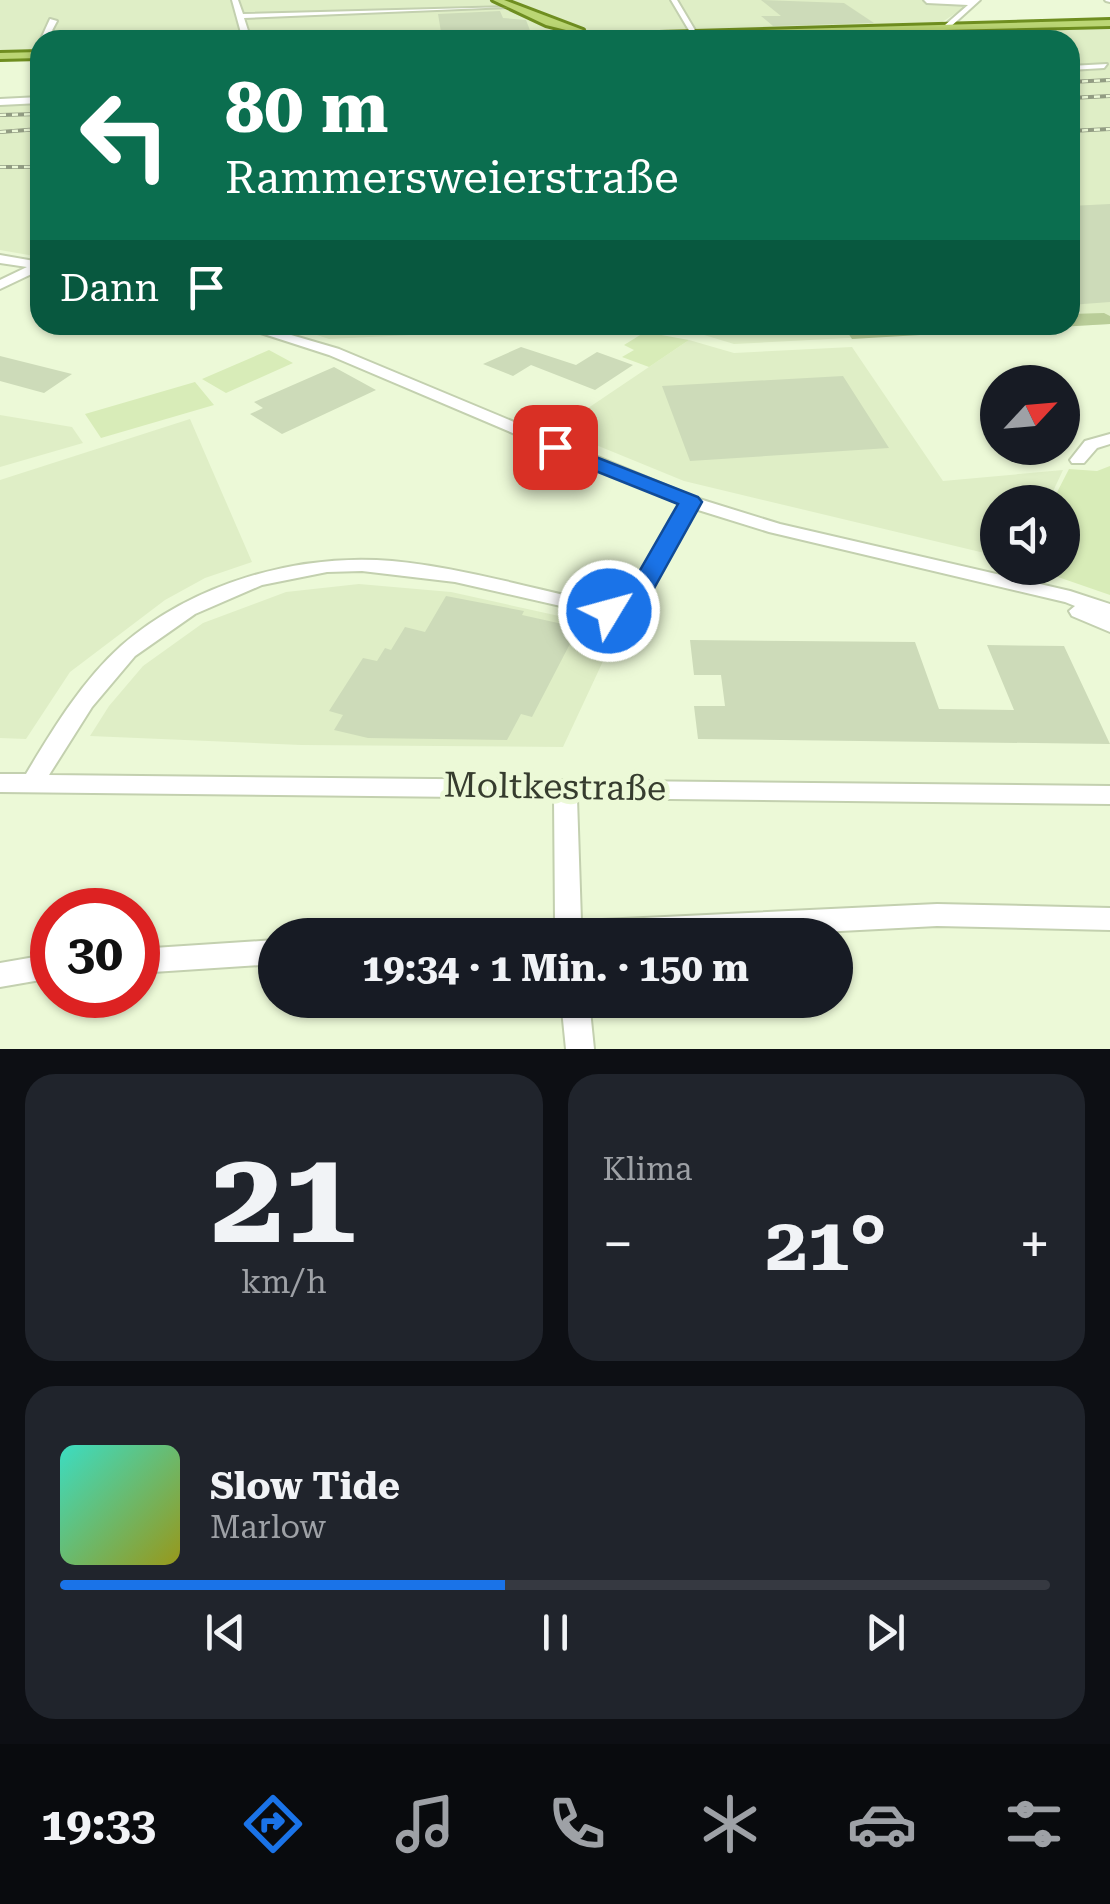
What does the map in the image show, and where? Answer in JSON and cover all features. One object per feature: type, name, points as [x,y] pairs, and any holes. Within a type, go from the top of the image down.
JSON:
[{"type":"main road","points":[[497,0],[563,30]]},
{"type":"main road","points":[[889,30],[1110,23]]},
{"type":"main road","points":[[0,56],[30,51]]},
{"type":"street","points":[[234,0],[244,30]]},
{"type":"street","points":[[674,0],[693,30]]},
{"type":"street","points":[[926,1],[975,2]]},
{"type":"street","points":[[948,27],[975,2]]},
{"type":"street","points":[[239,16],[507,7]]},
{"type":"street","points":[[49,30],[54,21]]},
{"type":"street","points":[[1080,67],[1104,66]]},
{"type":"street","points":[[0,102],[30,100]]},
{"type":"street","points":[[0,259],[30,264]]},
{"type":"street","points":[[0,286],[30,271]]},
{"type":"street","points":[[276,335],[334,352],[690,502],[775,528],[1070,597],[1110,611]]},
{"type":"street","points":[[1080,456],[1097,440],[1110,439]]},
{"type":"street","points":[[33,784],[105,674],[145,640],[207,600],[270,578],[362,565],[609,611],[634,604],[690,502]]},
{"type":"street","points":[[1033,591],[1110,625]]},
{"type":"street","name":"Moltkestraße","points":[[0,783],[1110,795]]},
{"type":"street","points":[[565,787],[568,918]]},
{"type":"street","points":[[853,919],[938,915],[1110,919]]},
{"type":"street","points":[[160,960],[258,953]]},
{"type":"street","points":[[0,975],[30,970]]},
{"type":"street","points":[[577,1018],[580,1049]]},
{"type":"shaded area","points":[[0,0],[975,0],[938,25],[1110,20],[1110,324],[1080,326],[1080,30],[30,30],[30,53],[0,54]]},
{"type":"shaded area","points":[[30,102],[30,255],[0,250],[0,104]]},
{"type":"shaded area","points":[[1104,313],[1110,316],[1110,324],[1080,326],[1080,314]]},
{"type":"shaded area","points":[[317,335],[410,335],[329,339]]},
{"type":"shaded area","points":[[640,335],[689,340],[649,367],[622,357],[634,350],[624,345]]},
{"type":"shaded area","points":[[704,335],[903,335],[734,344]]},
{"type":"shaded area","points":[[849,335],[921,335],[852,339]]},
{"type":"shaded area","points":[[689,340],[734,353],[852,347],[943,481],[1063,470],[1056,485],[980,485],[980,552],[684,481],[557,429]]},
{"type":"shaded area","points":[[269,350],[293,363],[226,393],[202,379]]},
{"type":"shaded area","points":[[195,382],[214,405],[101,438],[85,414]]},
{"type":"shaded area","points":[[0,415],[72,427],[83,443],[0,467]]},
{"type":"shaded area","points":[[190,419],[252,562],[205,578],[165,600],[70,672],[26,739],[0,738],[0,480]]},
{"type":"shaded area","points":[[1110,466],[1110,595],[1080,585],[1080,485],[1061,485],[1069,469],[1097,471]]},
{"type":"shaded area","points":[[359,584],[451,592],[618,629],[563,747],[301,745],[90,736],[143,666],[203,623],[286,592]]},
{"type":"building","points":[[761,0],[844,3],[874,23],[773,26],[761,16],[781,16]]},
{"type":"building","points":[[500,11],[503,18],[526,20],[530,30],[441,30],[438,14]]},
{"type":"building","points":[[1110,204],[1110,302],[1080,304],[1080,206]]},
{"type":"building","points":[[521,347],[576,365],[597,352],[633,365],[595,390],[531,365],[513,376],[483,364]]},
{"type":"building","points":[[0,356],[72,374],[44,393],[0,381]]},
{"type":"building","points":[[334,367],[376,390],[282,434],[250,414],[263,408],[254,402]]},
{"type":"building","points":[[843,376],[889,448],[690,461],[662,386]]},
{"type":"building","points":[[446,596],[524,611],[522,615],[567,625],[565,631],[574,636],[532,717],[521,714],[507,740],[368,738],[334,730],[343,715],[329,711],[363,658],[377,661],[385,648],[391,650],[405,627],[425,632]]},
{"type":"building","points":[[690,640],[915,642],[939,709],[1014,710],[987,645],[1064,646],[1110,744],[698,739],[694,706],[725,706],[721,675],[694,675]]},
{"type":"railway","points":[[1080,82],[1110,80]]},
{"type":"railway","points":[[1080,98],[1110,96]]},
{"type":"railway","points":[[0,115],[30,114]]},
{"type":"railway","points":[[1080,130],[1110,129]]},
{"type":"railway","points":[[0,132],[30,130]]},
{"type":"railway","points":[[0,167],[30,167]]},
{"type":"route","points":[[555,447],[690,502],[634,604],[609,611]]}]
